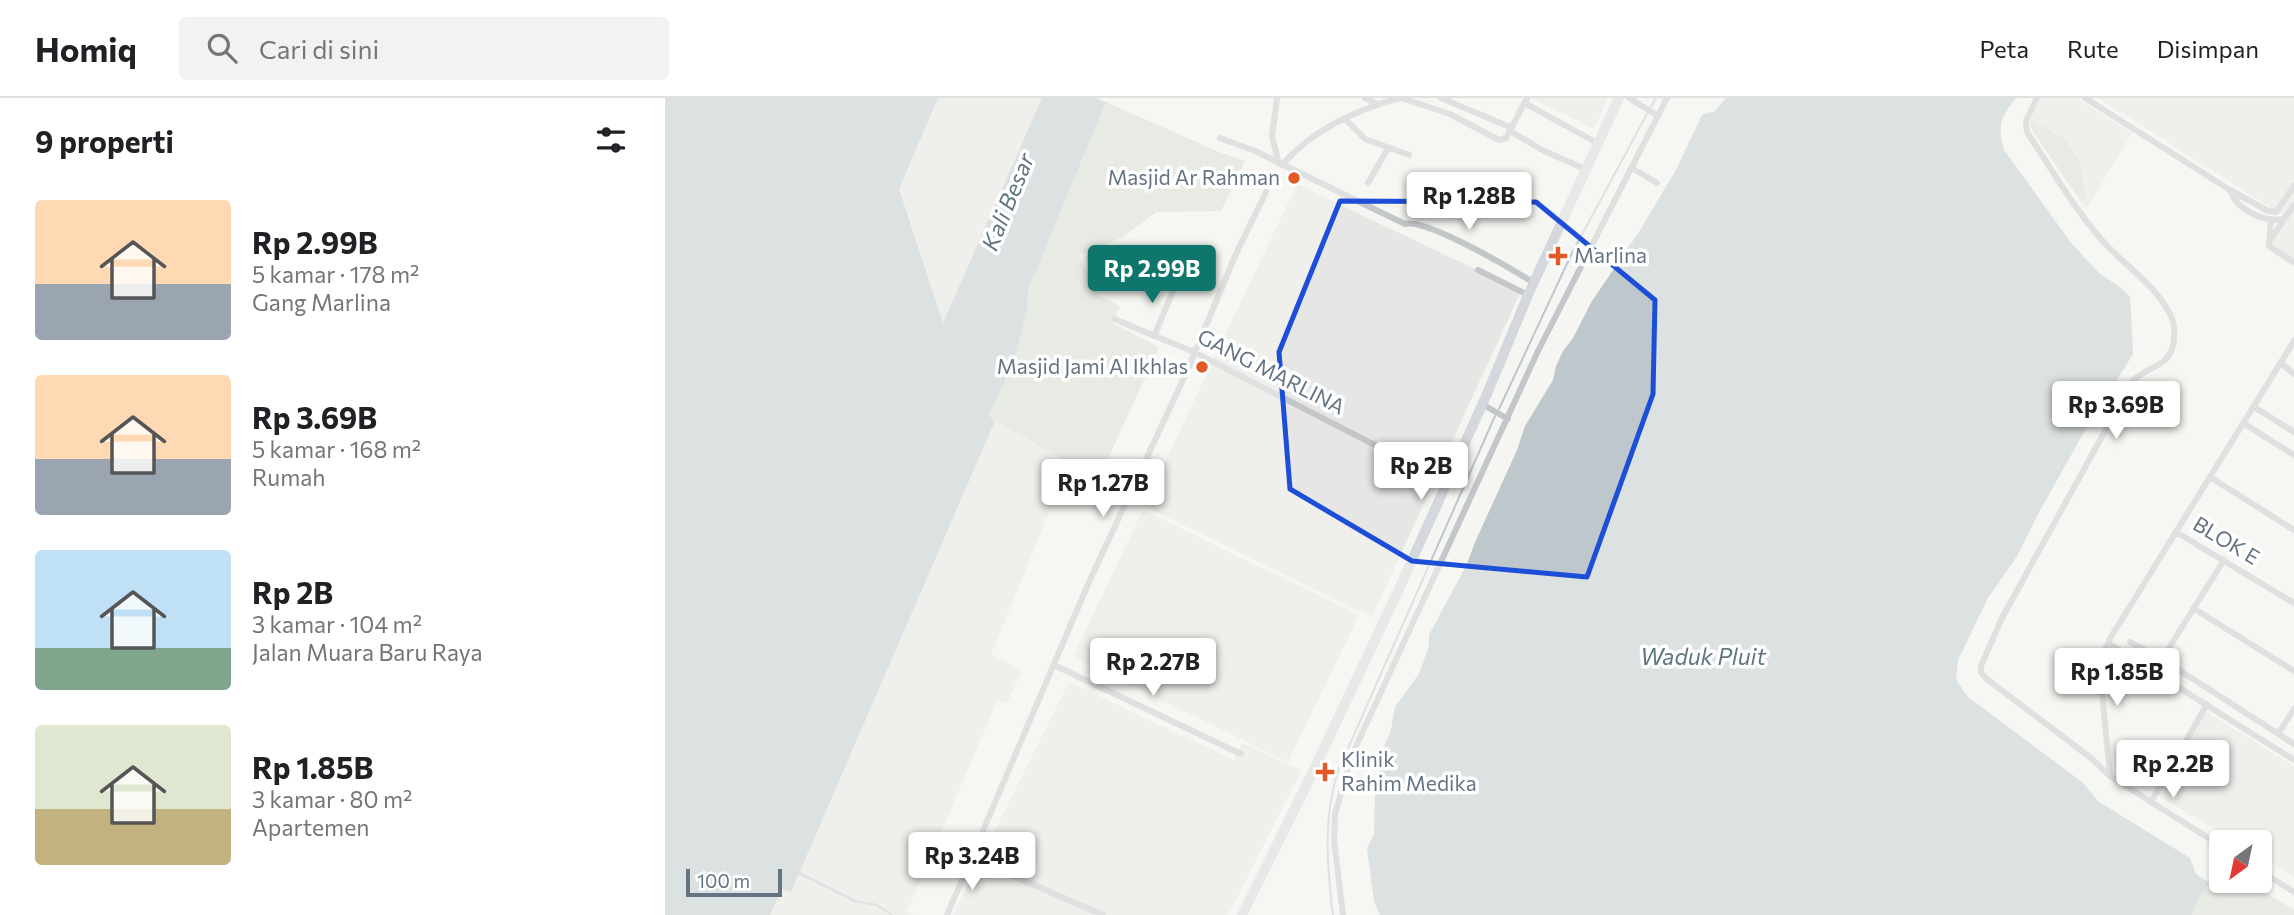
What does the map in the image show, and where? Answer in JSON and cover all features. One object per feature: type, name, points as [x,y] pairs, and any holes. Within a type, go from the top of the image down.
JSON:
[{"type":"street","points":[[1277,98],[1272,136],[1281,164]]},
{"type":"street","points":[[1366,98],[1377,104]]},
{"type":"street","points":[[1281,164],[1309,139],[1345,118],[1377,104],[1400,98],[1450,114],[1499,140],[1506,138],[1527,99],[1599,145]]},
{"type":"street","points":[[1441,98],[1511,130],[1544,151],[1587,170]]},
{"type":"street","points":[[1242,915],[1309,780],[1447,482],[1528,295],[1619,98]]},
{"type":"street","points":[[1629,98],[1658,116]]},
{"type":"street","points":[[1343,915],[1334,840],[1335,814],[1352,755],[1576,274],[1667,98]]},
{"type":"street","points":[[2037,98],[2026,121],[2027,131],[2098,235],[2143,277],[2163,302],[2172,321],[2173,342],[2168,357],[2162,363],[2138,375],[2132,382],[2015,595],[1981,670],[1988,680],[2091,758],[2110,776],[2209,838]]},
{"type":"street","points":[[2085,98],[2230,190],[2271,212],[2276,212],[2294,186]]},
{"type":"street","points":[[1345,118],[1362,137],[1409,155]]},
{"type":"street","points":[[1220,138],[1281,164],[1405,225],[1411,223],[1446,235],[1534,283]]},
{"type":"street","points":[[1369,183],[1388,148]]},
{"type":"street","points":[[1632,168],[1657,183]]},
{"type":"street","points":[[2230,190],[2234,201],[2243,208],[2271,220],[2284,219]]},
{"type":"street","points":[[947,915],[1089,582],[1266,192]]},
{"type":"street","points":[[2269,243],[2294,205]]},
{"type":"street","points":[[2271,220],[2270,247],[2294,262]]},
{"type":"street","points":[[1478,270],[1528,295]]},
{"type":"street","points":[[1154,336],[1176,284]]},
{"type":"street","name":"GANG MARLINA","points":[[1114,319],[1194,352],[1447,482]]},
{"type":"street","points":[[2110,776],[2100,670],[2102,656],[2109,640],[2294,341]]},
{"type":"street","points":[[2281,363],[2294,374]]},
{"type":"street","points":[[1482,404],[1508,419]]},
{"type":"street","points":[[2254,407],[2294,432]]},
{"type":"street","points":[[2243,423],[2294,455]]},
{"type":"street","points":[[2210,477],[2294,530]]},
{"type":"street","name":"BLOK E","points":[[2176,532],[2294,603]]},
{"type":"street","points":[[2162,659],[2224,560]]},
{"type":"street","points":[[2193,608],[2294,671]]},
{"type":"street","points":[[2109,640],[2294,760]]},
{"type":"street","points":[[2130,642],[2162,659],[2294,744]]},
{"type":"street","points":[[1054,665],[1241,754]]},
{"type":"street","points":[[2151,802],[2207,704]]},
{"type":"street","points":[[2278,734],[2294,709]]},
{"type":"street","points":[[972,858],[1103,915]]},
{"type":"street","points":[[2272,878],[2294,892]]},
{"type":"highlighted area","points":[[1340,201],[1536,202],[1655,300],[1653,394],[1587,577],[1412,561],[1290,489],[1279,352]]},
{"type":"shaded area","points":[[938,98],[1042,98],[943,324],[899,189]]},
{"type":"shaded area","points":[[1531,98],[1608,98],[1594,129]]},
{"type":"shaded area","points":[[2041,98],[2076,98],[2132,133],[2086,209],[2032,130],[2030,120]]},
{"type":"shaded area","points":[[2098,98],[2294,98],[2294,267],[2268,250],[2287,218]]},
{"type":"shaded area","points":[[1106,102],[1245,161],[1221,211],[1156,212],[1123,237],[1079,255],[1098,295],[1120,306],[1112,323],[1159,347],[1100,476],[1069,463],[989,417],[1014,362],[1027,311],[1028,290]]},
{"type":"shaded area","points":[[2030,120],[2063,138],[2079,160],[2086,199],[2081,201],[2032,130]]},
{"type":"shaded area","points":[[1297,184],[1521,291],[1372,617],[1144,506]]},
{"type":"shaded area","points":[[995,421],[1069,463],[991,655],[1022,670],[1007,703],[998,699],[907,912],[913,915],[770,915],[782,889],[791,892]]},
{"type":"shaded area","points":[[1143,510],[1359,615],[1288,762],[1073,657]]},
{"type":"shaded area","points":[[1069,682],[1233,760],[1242,743],[1302,770],[1228,915],[953,915]]},
{"type":"shaded area","points":[[2205,711],[2294,766],[2294,877],[2272,864],[2272,830],[2215,830],[2158,795]]},
{"type":"shaded area","points":[[2209,886],[2209,893],[2266,893],[2294,910],[2294,915],[2192,915],[2203,892]]},
{"type":"water","name":"Kali Besar","points":[[665,98],[938,98],[899,189],[943,323],[1042,98],[1096,98],[1106,102],[1028,290],[1027,311],[1014,362],[989,416],[995,421],[791,892],[782,889],[770,915],[665,915]]},
{"type":"water","name":"Waduk Pluit","points":[[1726,98],[2016,98],[2001,122],[2004,150],[2072,244],[2099,273],[2130,297],[2133,354],[2084,432],[2017,556],[1988,598],[1958,660],[1956,680],[1968,697],[2082,782],[2099,802],[2190,858],[2196,874],[2209,882],[2192,915],[1380,915],[1374,901],[1367,849],[1374,834],[1375,795],[1383,749],[1391,730],[1395,707],[1419,674],[1429,646],[1429,635],[1466,566],[1525,426],[1553,380],[1563,351],[1676,170],[1702,115],[1715,111]]},
{"type":"waterway","points":[[1651,107],[1656,98]]},
{"type":"waterway","points":[[1499,409],[1572,253],[1647,114]]},
{"type":"waterway","points":[[1333,915],[1328,824],[1338,771],[1495,416]]},
{"type":"waterway","points":[[799,873],[855,901],[877,905],[892,915]]},
{"type":"place","name":"Masjid Ar Rahman","points":[[1294,178]]},
{"type":"place","name":"Marlina","points":[[1558,256]]},
{"type":"place","name":"Masjid Jami Al Ikhlas","points":[[1202,367]]},
{"type":"place","name":"Klinik Rahim Medika","points":[[1325,772]]}]
